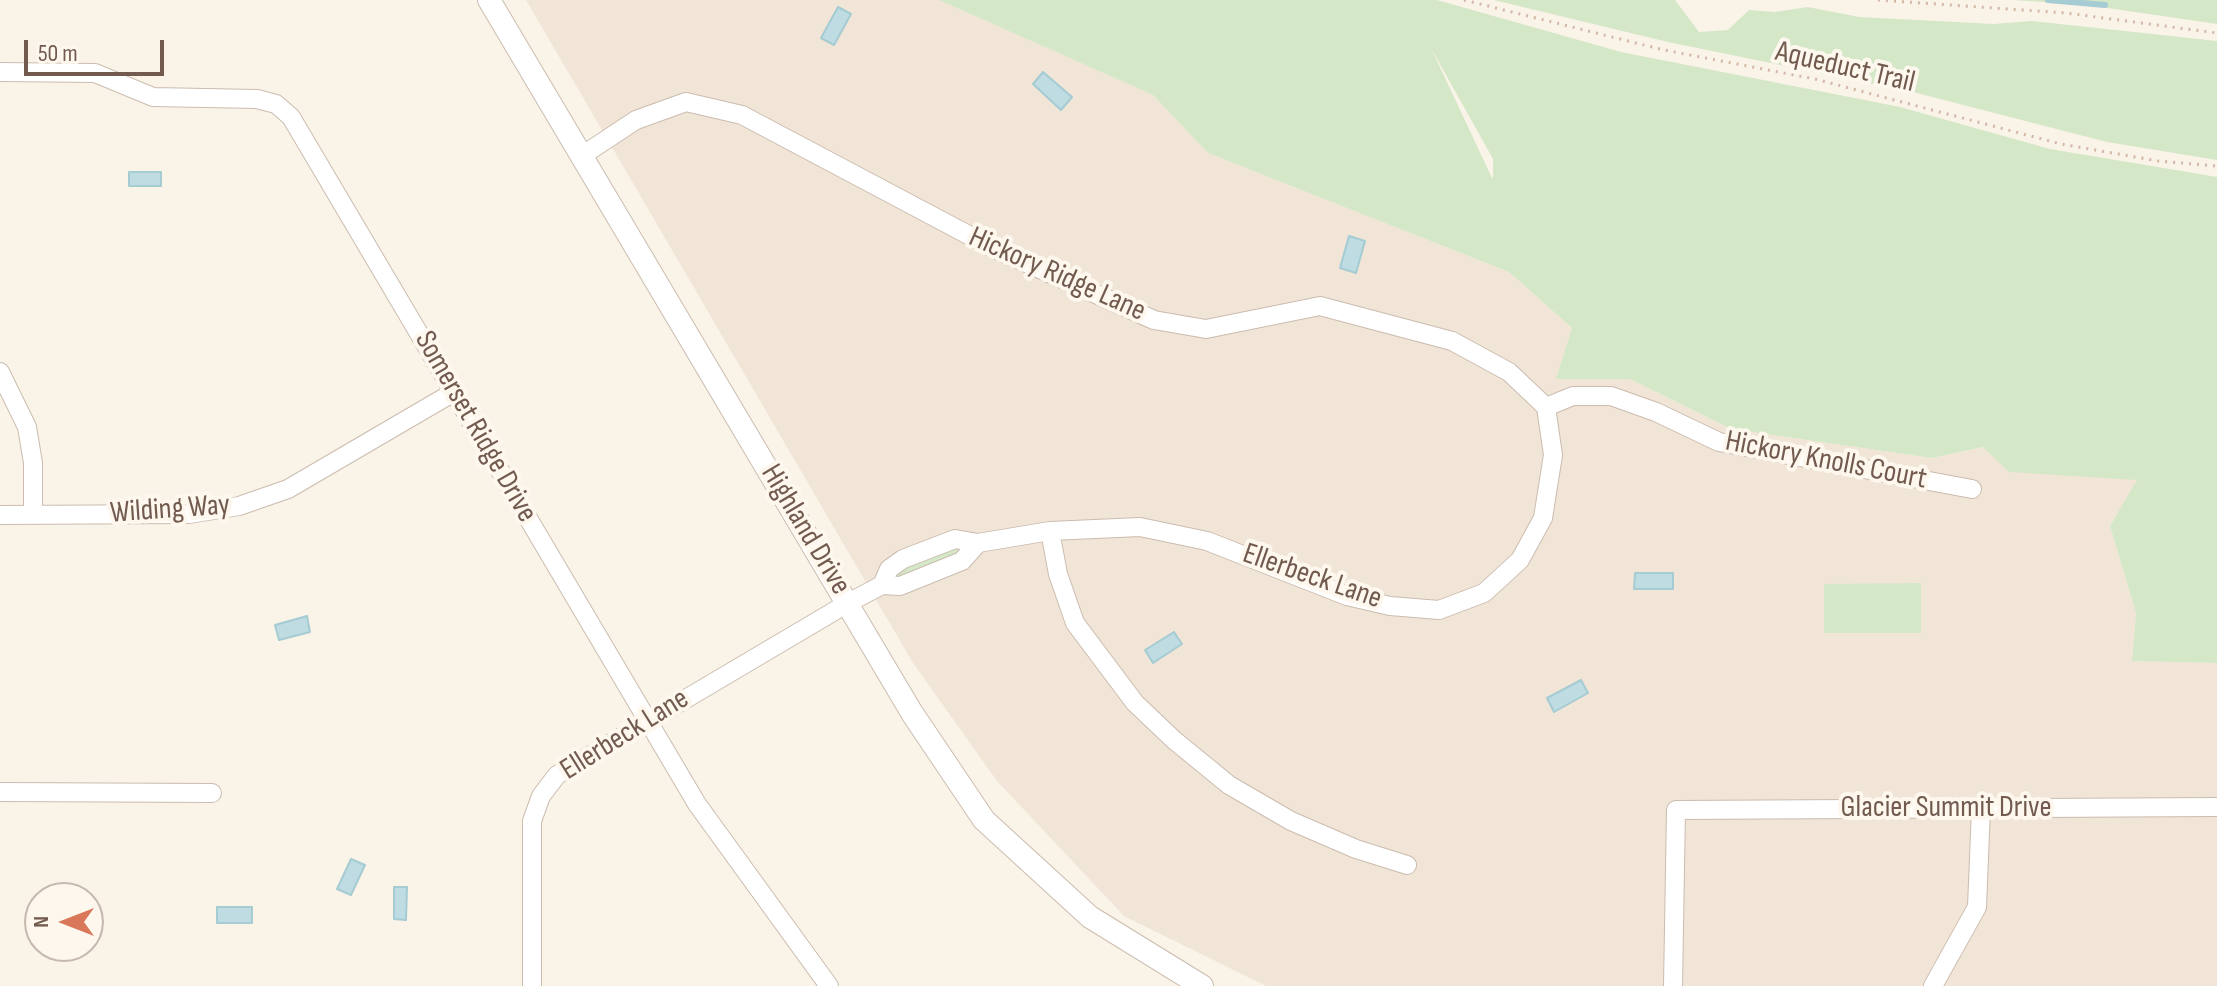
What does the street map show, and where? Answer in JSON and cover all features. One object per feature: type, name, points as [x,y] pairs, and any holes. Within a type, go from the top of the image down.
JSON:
[{"type":"street","name":"Highland Drive","points":[[489,0],[912,713],[984,820],[1090,917],[1202,986]]},
{"type":"street","name":"Somerset Ridge Drive","points":[[0,72],[95,73],[153,97],[237,97],[276,104],[301,133],[697,804],[829,986]]},
{"type":"street","name":"Hickory Ridge Lane","points":[[583,155],[636,120],[686,102],[742,115],[993,248],[1154,320],[1206,329],[1271,313],[1320,306],[1452,341],[1509,372],[1546,407]]},
{"type":"street","points":[[0,372],[27,427],[33,463],[33,515]]},
{"type":"street","name":"Wilding Way","points":[[0,515],[189,514],[256,501],[288,489],[454,392]]},
{"type":"street","name":"Hickory Knolls Court","points":[[1546,407],[1573,396],[1611,396],[1656,412],[1719,442],[1972,489]]},
{"type":"street","name":"Ellerbeck Lane","points":[[532,986],[531,834],[536,808],[548,784],[567,766],[848,603],[882,585],[900,586],[962,561],[978,543],[1050,531],[1140,527],[1207,541],[1347,596],[1390,606],[1439,610],[1484,593],[1520,560],[1543,518],[1553,455],[1546,407]]},
{"type":"street","points":[[1050,531],[1058,574],[1075,623],[1135,703],[1174,740],[1229,785],[1291,821],[1356,849],[1407,865]]},
{"type":"street","points":[[0,792],[212,793]]},
{"type":"street","name":"Glacier Summit Drive","points":[[1673,986],[1676,810],[2217,807]]},
{"type":"street","points":[[1933,986],[1977,907],[1981,808]]},
{"type":"path","name":"Aqueduct Trail","points":[[1464,0],[1664,50],[1815,79],[2061,144],[2158,161],[2217,166]]},
{"type":"path","points":[[1878,0],[2066,13],[2217,33]]},
{"type":"shaded area","points":[[526,0],[939,0],[1153,95],[1208,153],[1509,272],[1572,328],[1557,378],[1630,379],[1731,429],[1932,458],[1984,447],[2138,480],[2110,526],[2136,613],[2132,661],[2217,663],[2217,986],[1266,986],[1124,916],[997,781],[913,663]]},
{"type":"green space","points":[[939,0],[1437,0],[1621,52],[1900,107],[2050,149],[2217,177],[2217,663],[2132,661],[2136,613],[2110,526],[2137,480],[2009,472],[1983,447],[1932,458],[1731,429],[1630,379],[1556,379],[1572,328],[1509,272],[1208,153],[1153,95]],"holes":[[[1431,48],[1493,159],[1492,178]]]},
{"type":"green space","points":[[1494,0],[1675,0],[1699,32],[1728,30],[1749,10],[1775,12],[1808,7],[1859,17],[1994,24],[2032,21],[2217,41],[2217,160],[2107,142],[1913,92],[1668,42]]},
{"type":"green space","points":[[2013,0],[2217,0],[2217,24],[2087,5]]},
{"type":"green space","points":[[951,545],[962,548],[960,554],[902,580],[895,577],[899,568]]},
{"type":"green space","points":[[1921,583],[1921,633],[1824,633],[1824,584]]},
{"type":"water","points":[[838,7],[851,14],[834,45],[821,38]]},
{"type":"water","points":[[1043,72],[1072,97],[1061,110],[1033,84]]},
{"type":"water","points":[[129,172],[161,172],[161,186],[129,186]]},
{"type":"water","points":[[1349,236],[1365,241],[1356,273],[1340,268]]},
{"type":"water","points":[[1635,573],[1673,573],[1673,589],[1634,589]]},
{"type":"water","points":[[307,616],[310,632],[279,640],[275,625]]},
{"type":"water","points":[[1174,632],[1182,644],[1153,663],[1145,650]]},
{"type":"water","points":[[1581,680],[1588,693],[1554,712],[1547,698]]},
{"type":"water","points":[[351,859],[365,865],[351,895],[337,889]]},
{"type":"water","points":[[394,887],[407,887],[406,920],[394,919]]},
{"type":"water","points":[[217,907],[252,907],[252,923],[217,923]]},
{"type":"waterway","points":[[2048,0],[2105,5]]}]
